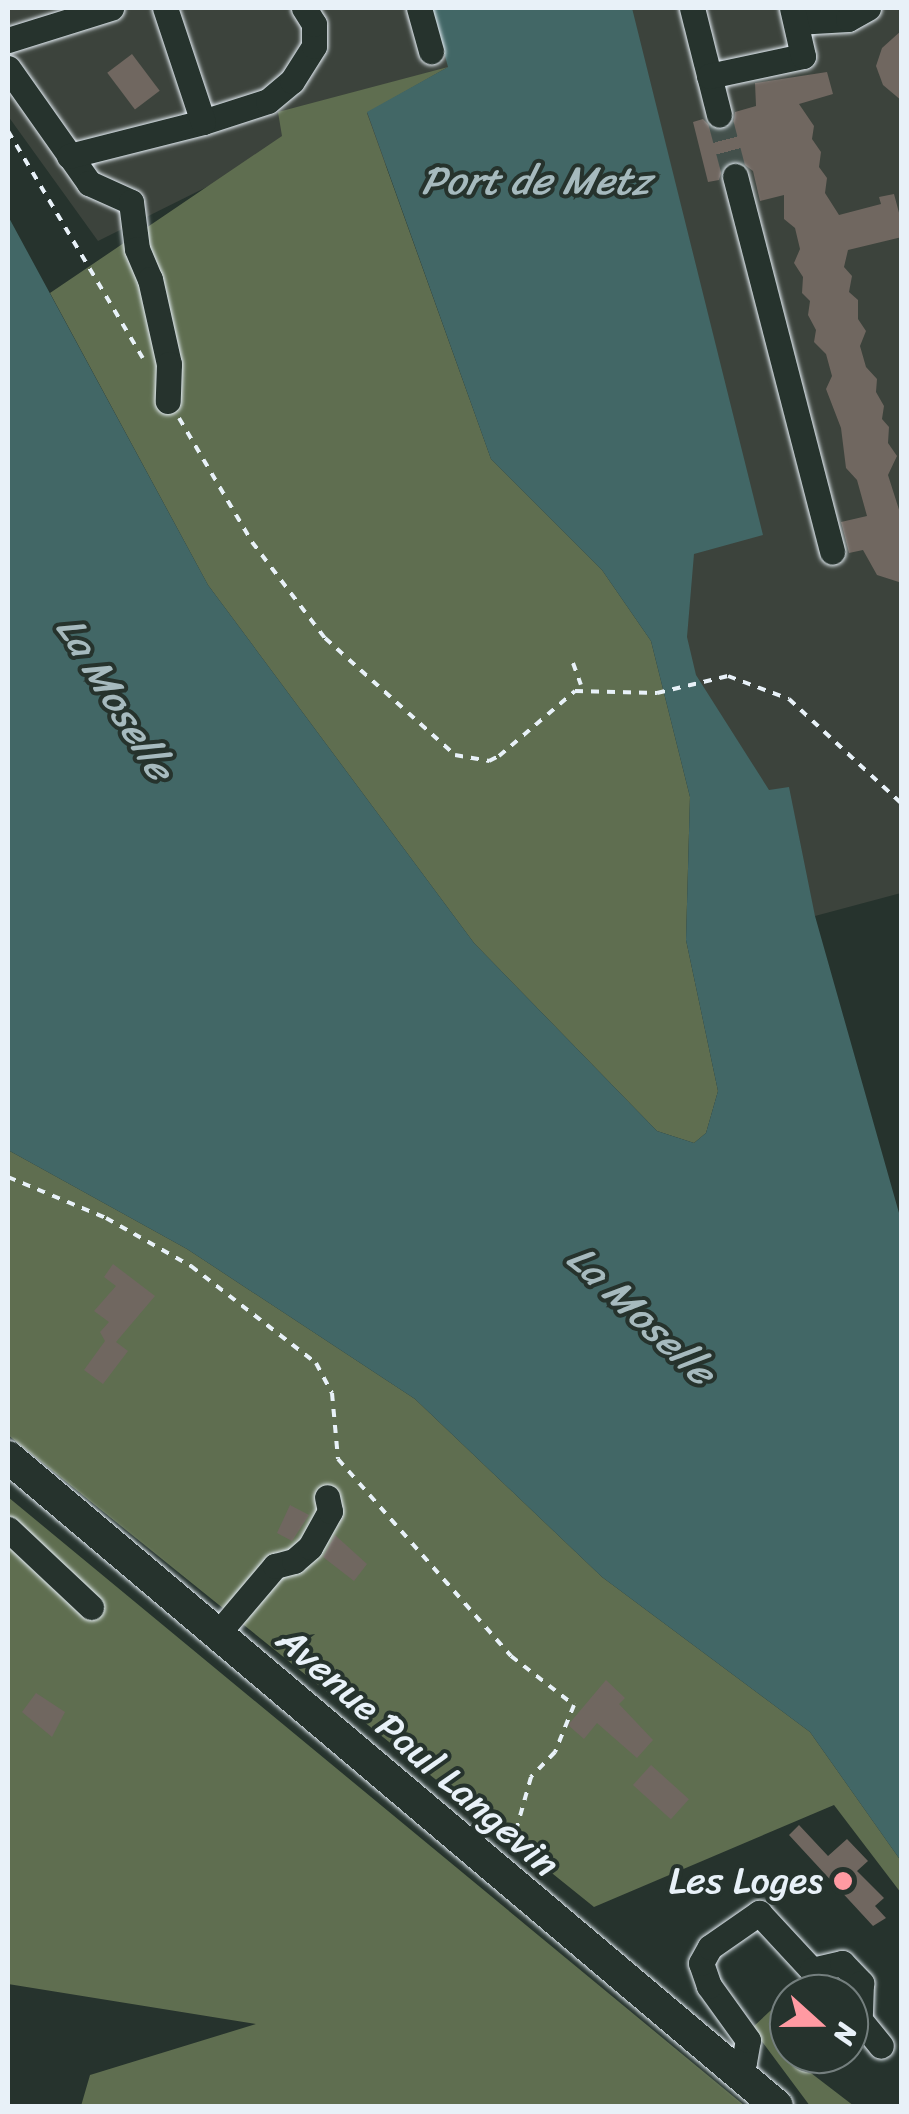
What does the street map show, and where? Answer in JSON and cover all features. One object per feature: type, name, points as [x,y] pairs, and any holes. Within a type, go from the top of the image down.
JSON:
[{"type":"main road","name":"Avenue Paul Langevin","points":[[8,1458],[777,2106]]},
{"type":"street","points":[[8,40],[111,8]]},
{"type":"street","points":[[166,8],[203,122]]},
{"type":"street","points":[[70,156],[268,101],[292,82],[314,46],[314,24],[304,8]]},
{"type":"street","points":[[419,8],[431,51]]},
{"type":"street","points":[[692,8],[719,116]]},
{"type":"street","points":[[709,76],[803,56],[794,15],[848,19],[868,8]]},
{"type":"street","points":[[8,68],[89,183],[131,202],[137,249],[150,279],[170,364],[168,401]]},
{"type":"street","points":[[734,176],[832,552]]},
{"type":"street","points":[[218,1632],[275,1566],[294,1561],[310,1547],[330,1511],[327,1497]]},
{"type":"street","points":[[8,1529],[91,1606]]},
{"type":"street","points":[[736,2072],[744,2062],[748,2040],[709,1986],[701,1962],[710,1948],[758,1913],[812,1970],[842,1963],[852,1974]]},
{"type":"street","points":[[869,2031],[881,2046]]},
{"type":"path","points":[[8,131],[252,542],[326,638],[455,756],[488,760],[499,756],[575,691],[658,693],[728,676],[789,699],[902,804]]},
{"type":"path","points":[[572,663],[581,685]]},
{"type":"path","points":[[8,1177],[106,1218],[191,1266],[316,1363],[332,1393],[338,1459],[511,1656],[574,1704],[555,1752],[531,1777],[510,1850],[496,1872]]},
{"type":"shaded area","points":[[8,8],[901,8],[901,893],[815,916],[356,113],[98,241],[8,116]]},
{"type":"green space","points":[[448,67],[367,113],[491,459],[602,570],[651,641],[690,797],[686,940],[718,1091],[706,1133],[694,1143],[657,1131],[474,943],[208,585],[50,293],[282,136],[278,112]]},
{"type":"green space","points":[[8,1150],[187,1249],[415,1399],[602,1577],[810,1732],[901,1861],[901,1893],[834,1805],[594,1907],[8,1435]]},
{"type":"green space","points":[[8,1497],[745,2106],[81,2106],[90,2075],[256,2024],[8,1984]]},
{"type":"green space","points":[[769,2012],[769,2051],[752,2028]]},
{"type":"green space","points":[[786,2074],[812,2074],[854,2106],[810,2106]]},
{"type":"water","points":[[432,8],[632,8],[763,535],[694,554],[687,637],[696,675],[769,790],[789,787],[815,916],[901,1220],[901,1861],[810,1732],[602,1577],[415,1399],[187,1249],[8,1150],[8,216],[208,585],[474,943],[657,1131],[694,1143],[706,1133],[718,1091],[686,940],[690,797],[651,641],[602,570],[491,459],[367,112],[448,67]]},
{"type":"building","points":[[902,30],[902,101],[883,85],[876,66],[882,48]]},
{"type":"building","points":[[132,54],[160,91],[135,109],[107,73]]},
{"type":"building","points":[[827,72],[833,94],[799,104],[814,126],[812,139],[821,152],[819,167],[827,178],[825,193],[839,215],[881,204],[879,197],[894,194],[902,224],[902,237],[848,250],[844,267],[852,276],[849,292],[858,300],[858,319],[866,331],[860,346],[866,367],[877,379],[876,392],[884,406],[882,419],[889,427],[888,443],[897,456],[888,475],[902,519],[902,583],[877,575],[863,550],[849,553],[841,522],[867,516],[857,480],[846,468],[841,428],[826,389],[832,376],[826,354],[814,342],[816,330],[808,315],[810,301],[802,293],[803,277],[794,263],[800,249],[795,228],[784,219],[784,195],[760,201],[753,171],[738,160],[724,164],[719,180],[708,182],[693,122],[703,119],[714,130],[724,130],[734,120],[735,112],[756,106],[755,83]]},
{"type":"building","points":[[113,1264],[155,1296],[116,1342],[128,1351],[103,1384],[84,1370],[105,1341],[100,1332],[109,1322],[94,1311],[116,1286],[104,1277]]},
{"type":"building","points":[[290,1505],[309,1515],[292,1541],[277,1533]]},
{"type":"building","points":[[335,1535],[367,1564],[354,1581],[323,1557]]},
{"type":"building","points":[[606,1680],[625,1698],[619,1704],[653,1740],[637,1758],[597,1723],[584,1739],[568,1725]]},
{"type":"building","points":[[36,1693],[65,1712],[52,1737],[22,1712]]},
{"type":"building","points":[[651,1765],[689,1799],[671,1819],[633,1785]]},
{"type":"building","points":[[799,1825],[828,1856],[847,1839],[868,1861],[857,1871],[884,1898],[875,1906],[886,1918],[873,1926],[789,1835]]},
{"type":"tunnel","points":[[719,115],[735,176]]},
{"type":"place","name":"Les Loges","points":[[843,1881]]},
{"type":"water label","name":"Port de Metz","points":[[536,181]]},
{"type":"water label","name":"La Moselle","points":[[115,698]]},
{"type":"water label","name":"La Moselle","points":[[641,1315]]}]
